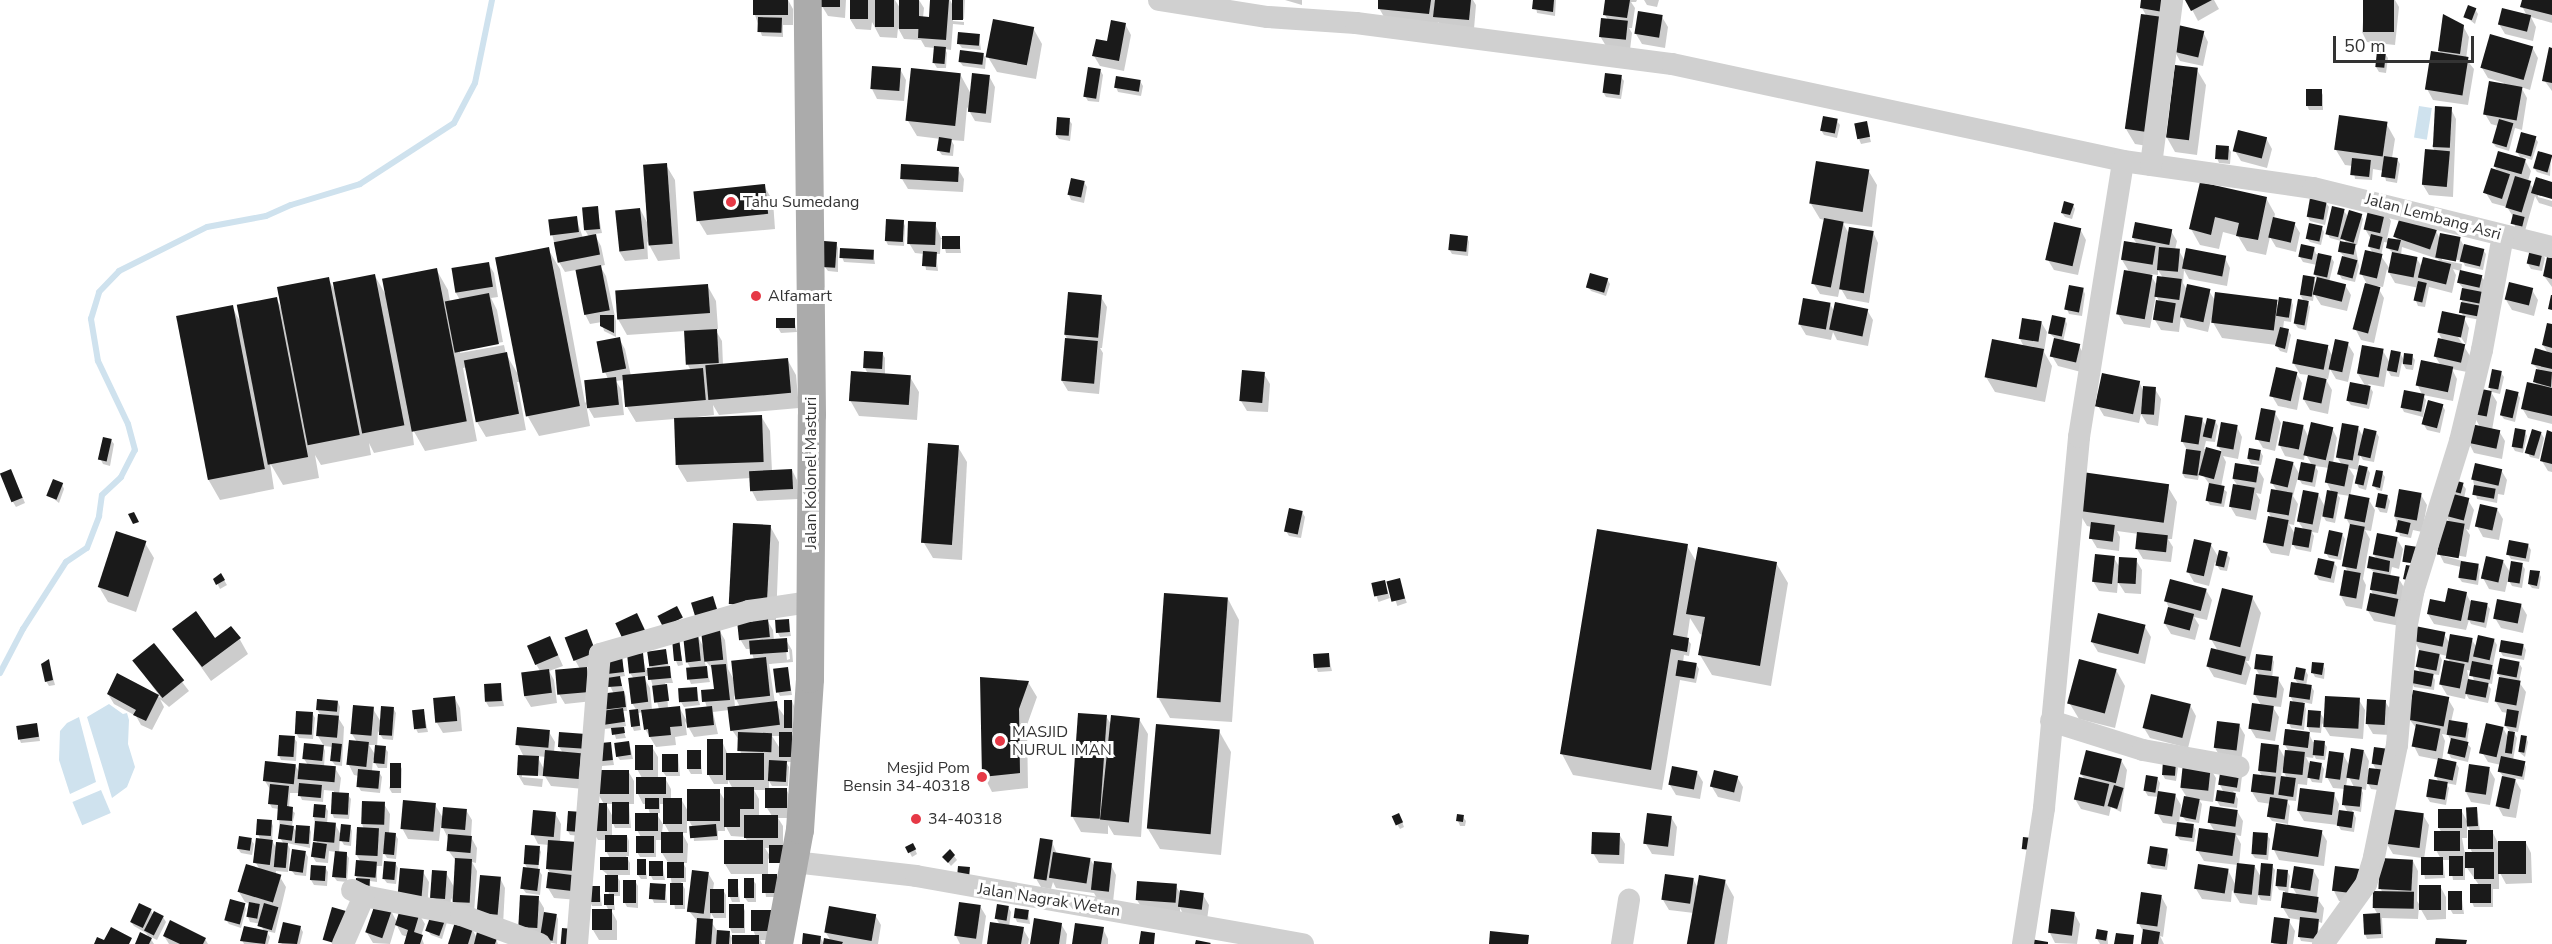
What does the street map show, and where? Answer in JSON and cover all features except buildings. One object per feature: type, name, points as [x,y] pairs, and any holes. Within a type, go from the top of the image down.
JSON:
[{"type":"main road","name":"Jalan Kolonel Masturi","points":[[779,944],[800,830],[810,679],[812,415],[808,0]]},
{"type":"street","name":"Jalan Lembang Asri","points":[[1159,0],[1268,17],[1356,23],[1672,64],[2123,161],[2313,188],[2552,247]]},
{"type":"street","points":[[2151,165],[2172,0]]},
{"type":"street","points":[[2023,944],[2044,807],[2079,437],[2123,161]]},
{"type":"street","points":[[2323,944],[2366,884],[2374,856],[2397,744],[2407,624],[2413,592],[2460,441],[2482,350],[2503,236]]},
{"type":"street","points":[[578,944],[600,654],[749,611],[810,603]]},
{"type":"street","points":[[2051,721],[2143,750],[2238,767]]},
{"type":"street","name":"Jalan Nagrak Wetan","points":[[794,862],[916,876],[1303,944]]},
{"type":"street","points":[[343,944],[358,893],[461,915],[540,944]]},
{"type":"street","points":[[1622,944],[1629,900]]},
{"type":"water","points":[[2419,106],[2432,108],[2427,140],[2414,138]]},
{"type":"water","points":[[109,704],[123,714],[127,713],[128,744],[135,767],[127,787],[112,798],[87,717]]},
{"type":"water","points":[[79,717],[96,782],[70,794],[59,760],[60,731],[67,723]]},
{"type":"water","points":[[101,790],[111,813],[82,825],[72,802]]},
{"type":"waterway","points":[[0,673],[23,629],[66,562],[87,548],[99,516],[102,495],[121,477],[135,450],[128,424],[98,361],[91,319],[99,292],[119,271],[207,227],[266,216],[291,205],[360,184],[454,123],[475,83],[492,0]]},
{"type":"place","name":"Tahu Sumedang","points":[[731,202]]},
{"type":"place","name":"Alfamart","points":[[756,296]]},
{"type":"place","name":"MASJID NURUL IMAN","points":[[1000,741]]},
{"type":"place","name":"Mesjid Pom Bensin 34-40318","points":[[982,777]]},
{"type":"place","name":"34-40318","points":[[916,819]]}]
